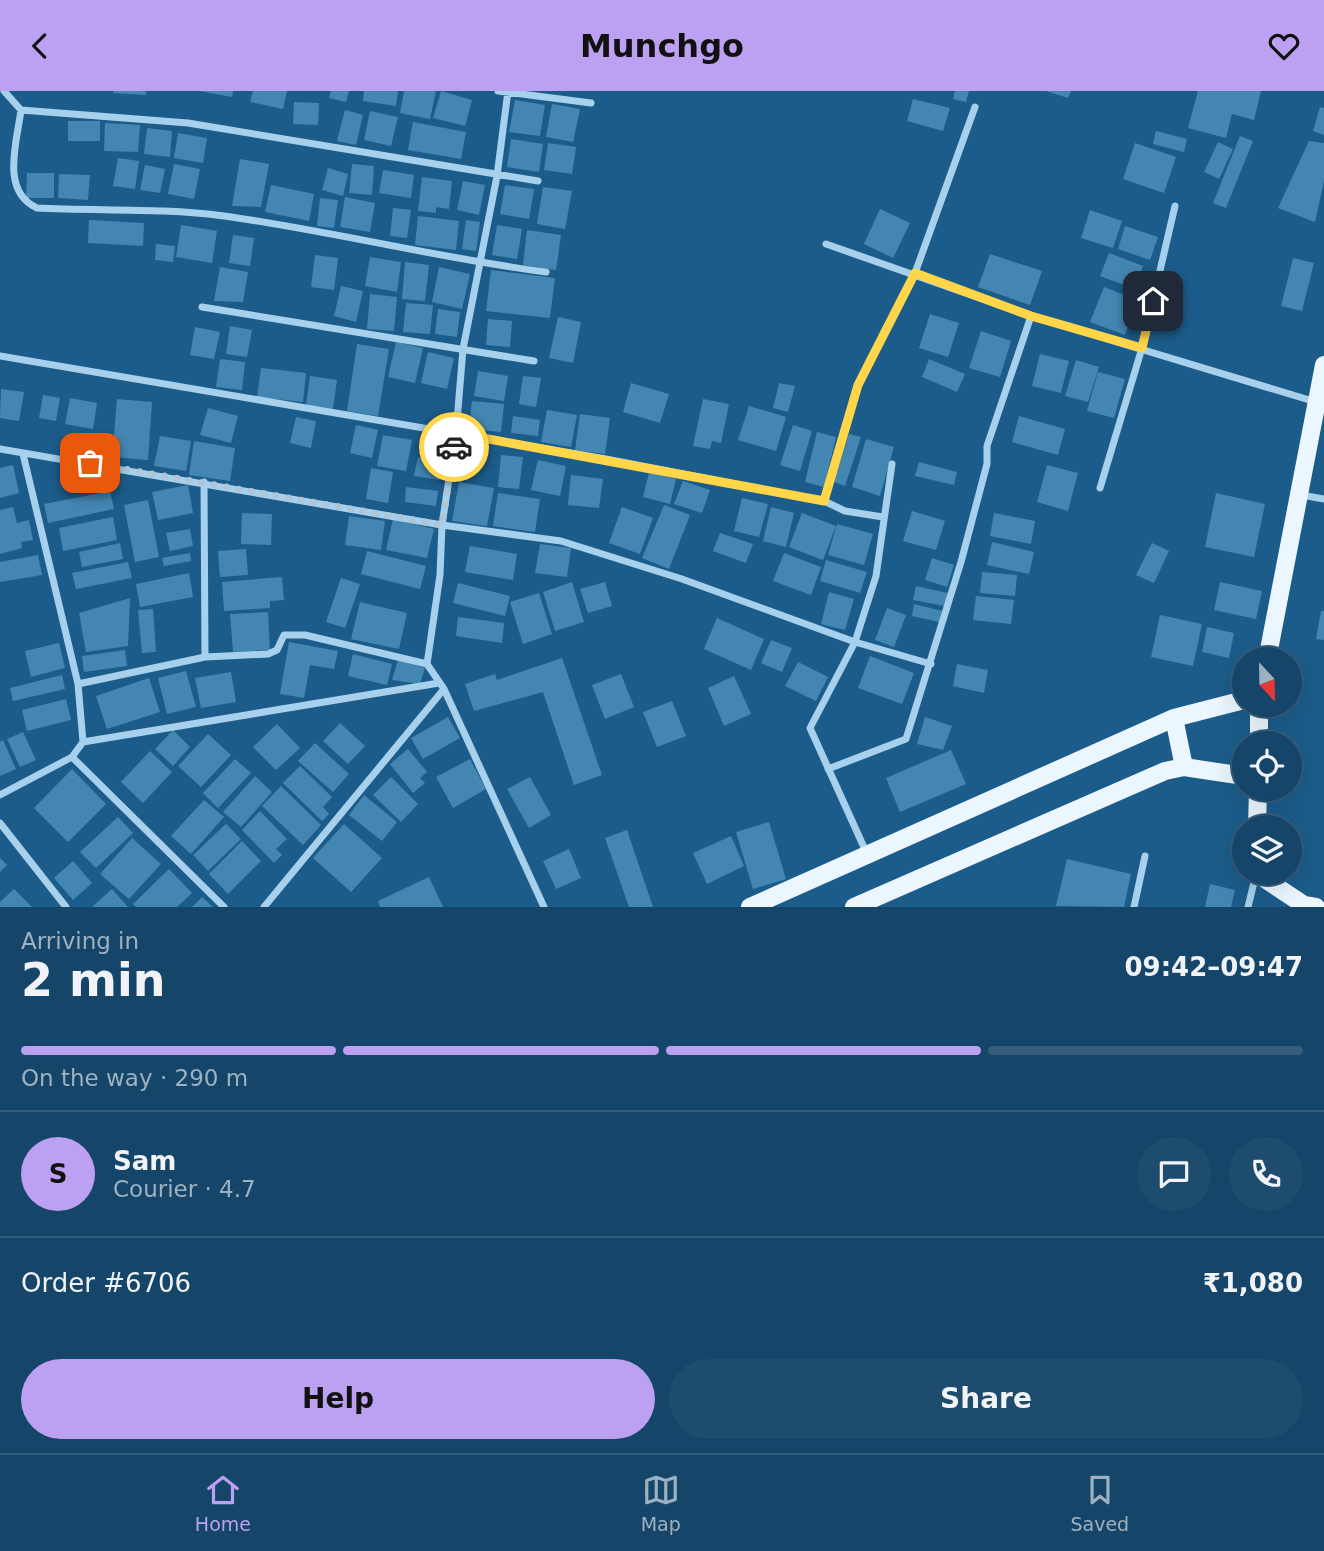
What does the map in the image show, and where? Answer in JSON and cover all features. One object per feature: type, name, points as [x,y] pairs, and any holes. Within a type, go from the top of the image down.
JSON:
[{"type":"main road","points":[[1270,647],[1324,365]]},
{"type":"main road","points":[[750,907],[1174,718],[1232,703]]},
{"type":"main road","points":[[1174,718],[1184,767]]},
{"type":"main road","points":[[854,907],[1165,771],[1184,767],[1232,774]]},
{"type":"main road","points":[[1273,885],[1304,905],[1316,907]]},
{"type":"street","points":[[4,91],[21,110],[188,123],[538,181]]},
{"type":"street","points":[[498,91],[591,103]]},
{"type":"street","points":[[427,664],[440,575],[442,525],[456,433],[463,349],[497,176],[508,92]]},
{"type":"street","points":[[824,501],[858,385],[915,273],[975,107]]},
{"type":"street","points":[[21,110],[15,187],[24,202],[37,208],[221,216],[354,237],[481,263],[546,272]]},
{"type":"street","points":[[1100,488],[1142,348],[1175,206]]},
{"type":"street","points":[[826,244],[915,273],[1031,316],[1317,402]]},
{"type":"street","points":[[202,307],[534,361]]},
{"type":"street","points":[[828,769],[906,739],[931,664],[987,464],[987,446],[1031,316]]},
{"type":"street","points":[[0,356],[456,433],[824,501],[845,511],[883,517]]},
{"type":"street","points":[[0,449],[442,525],[561,541],[682,579],[855,642],[931,664]]},
{"type":"street","points":[[0,795],[72,757],[83,742],[78,684],[23,454]]},
{"type":"street","points":[[867,854],[810,728],[855,642],[876,576],[892,464]]},
{"type":"street","points":[[204,482],[205,657]]},
{"type":"street","points":[[1301,495],[1324,499]]},
{"type":"street","points":[[78,684],[205,657],[268,654],[277,650],[284,635],[305,635],[427,664],[442,686],[544,907]]},
{"type":"street","points":[[83,742],[442,686]]},
{"type":"street","points":[[264,907],[442,686]]},
{"type":"street","points":[[72,757],[224,907]]},
{"type":"street","points":[[0,823],[66,907]]},
{"type":"street","points":[[1134,907],[1145,856]]},
{"type":"street","points":[[1248,907],[1253,885]]},
{"type":"building","points":[[146,91],[146,95],[113,93]]},
{"type":"building","points":[[200,91],[233,91],[232,97]]},
{"type":"building","points":[[253,91],[287,91],[283,109],[250,102]]},
{"type":"building","points":[[331,91],[349,91],[346,102],[329,98]]},
{"type":"building","points":[[364,91],[398,91],[396,106],[363,101]]},
{"type":"building","points":[[404,91],[436,91],[430,119],[400,113]]},
{"type":"building","points":[[441,91],[472,100],[465,126],[433,118]]},
{"type":"building","points":[[955,91],[969,91],[966,102],[953,99]]},
{"type":"building","points":[[1046,91],[1071,91],[1068,98]]},
{"type":"building","points":[[1198,91],[1261,91],[1254,120],[1232,114],[1226,138],[1188,128]]},
{"type":"building","points":[[913,99],[950,108],[943,131],[907,121]]},
{"type":"building","points":[[515,100],[545,105],[540,136],[509,132]]},
{"type":"building","points":[[294,102],[319,103],[318,125],[293,124]]},
{"type":"building","points":[[552,104],[580,109],[573,142],[546,137]]},
{"type":"building","points":[[1320,107],[1324,108],[1324,135],[1313,131]]},
{"type":"building","points":[[345,110],[363,115],[356,145],[337,141]]},
{"type":"building","points":[[370,111],[398,117],[391,146],[364,140]]},
{"type":"building","points":[[68,121],[100,121],[100,141],[68,141]]},
{"type":"building","points":[[413,122],[466,132],[461,159],[408,150]]},
{"type":"building","points":[[105,123],[140,125],[138,152],[104,151]]},
{"type":"building","points":[[147,128],[172,131],[170,157],[144,154]]},
{"type":"building","points":[[1156,131],[1187,139],[1184,152],[1153,144]]},
{"type":"building","points":[[178,133],[207,138],[203,163],[174,158]]},
{"type":"building","points":[[1240,136],[1253,141],[1226,208],[1213,203]]},
{"type":"building","points":[[511,139],[543,144],[539,172],[507,167]]},
{"type":"building","points":[[1309,141],[1324,143],[1324,181],[1315,222],[1278,208]]},
{"type":"building","points":[[1218,142],[1233,149],[1219,179],[1204,172]]},
{"type":"building","points":[[548,143],[576,147],[572,174],[544,170]]},
{"type":"building","points":[[1135,143],[1176,157],[1164,193],[1123,179]]},
{"type":"building","points":[[118,158],[139,161],[135,189],[113,186]]},
{"type":"building","points":[[240,159],[269,164],[261,207],[232,206]]},
{"type":"building","points":[[174,164],[200,169],[194,199],[168,194]]},
{"type":"building","points":[[352,164],[374,166],[372,195],[349,193]]},
{"type":"building","points":[[145,165],[165,169],[160,193],[140,190]]},
{"type":"building","points":[[328,168],[348,174],[343,196],[322,190]]},
{"type":"building","points":[[383,170],[414,175],[411,198],[379,193]]},
{"type":"building","points":[[27,173],[54,173],[54,198],[26,198]]},
{"type":"building","points":[[59,174],[90,175],[88,200],[58,198]]},
{"type":"building","points":[[422,177],[452,181],[449,209],[436,207],[436,213],[418,211]]},
{"type":"building","points":[[463,181],[485,185],[479,215],[457,210]]},
{"type":"building","points":[[271,185],[314,194],[309,221],[265,212]]},
{"type":"building","points":[[505,185],[534,189],[529,219],[500,214]]},
{"type":"building","points":[[543,187],[572,191],[565,229],[537,224]]},
{"type":"building","points":[[345,197],[375,203],[370,232],[340,227]]},
{"type":"building","points":[[320,198],[338,200],[334,228],[317,226]]},
{"type":"building","points":[[393,208],[411,210],[407,238],[390,236]]},
{"type":"building","points":[[880,209],[910,223],[893,258],[864,244]]},
{"type":"building","points":[[1090,210],[1122,221],[1113,248],[1081,238]]},
{"type":"building","points":[[418,216],[459,221],[456,250],[415,245]]},
{"type":"building","points":[[89,220],[144,223],[143,246],[88,243]]},
{"type":"building","points":[[466,220],[480,222],[476,251],[462,249]]},
{"type":"building","points":[[181,225],[217,231],[212,263],[176,257]]},
{"type":"building","points":[[497,225],[522,229],[517,259],[492,255]]},
{"type":"building","points":[[1125,226],[1158,237],[1150,260],[1118,249]]},
{"type":"building","points":[[527,230],[561,235],[556,270],[523,265]]},
{"type":"building","points":[[233,235],[254,238],[250,266],[229,263]]},
{"type":"building","points":[[156,244],[175,246],[173,262],[155,260]]},
{"type":"building","points":[[1109,253],[1143,266],[1135,289],[1100,276]]},
{"type":"building","points":[[990,254],[1042,271],[1030,305],[978,287]]},
{"type":"building","points":[[315,255],[338,258],[334,290],[311,287]]},
{"type":"building","points":[[370,257],[401,262],[397,292],[365,286]]},
{"type":"building","points":[[1293,258],[1314,263],[1302,311],[1281,306]]},
{"type":"building","points":[[405,262],[429,265],[425,301],[402,299]]},
{"type":"building","points":[[220,267],[248,272],[243,302],[214,301]]},
{"type":"building","points":[[439,267],[470,274],[462,309],[432,302]]},
{"type":"building","points":[[491,270],[555,278],[550,318],[486,311]]},
{"type":"building","points":[[341,286],[363,291],[356,322],[334,316]]},
{"type":"building","points":[[1104,287],[1138,300],[1125,335],[1090,322]]},
{"type":"building","points":[[370,294],[397,297],[394,331],[367,329]]},
{"type":"building","points":[[406,303],[433,305],[430,334],[403,332]]},
{"type":"building","points":[[438,309],[460,312],[457,337],[435,334]]},
{"type":"building","points":[[930,314],[959,323],[948,357],[919,348]]},
{"type":"building","points":[[558,317],[581,322],[573,363],[549,358]]},
{"type":"building","points":[[488,319],[512,321],[510,347],[486,345]]},
{"type":"building","points":[[230,326],[252,330],[247,357],[226,354]]},
{"type":"building","points":[[195,327],[220,332],[214,359],[190,355]]},
{"type":"building","points":[[981,331],[1011,341],[1000,377],[969,368]]},
{"type":"building","points":[[396,342],[423,348],[415,383],[388,377]]},
{"type":"building","points":[[357,344],[389,349],[378,416],[347,411]]},
{"type":"building","points":[[428,352],[454,358],[447,389],[421,383]]},
{"type":"building","points":[[1040,354],[1069,361],[1061,393],[1032,386]]},
{"type":"building","points":[[220,359],[245,362],[242,390],[216,387]]},
{"type":"building","points":[[929,359],[965,374],[957,392],[922,377]]},
{"type":"building","points":[[1076,360],[1099,367],[1088,402],[1065,396]]},
{"type":"building","points":[[261,368],[306,373],[303,402],[257,397]]},
{"type":"building","points":[[478,371],[508,376],[504,401],[474,396]]},
{"type":"building","points":[[1098,372],[1125,379],[1114,418],[1087,411]]},
{"type":"building","points":[[310,376],[337,380],[333,409],[306,405]]},
{"type":"building","points":[[523,376],[541,378],[536,407],[519,404]]},
{"type":"building","points":[[631,383],[669,394],[660,423],[623,412]]},
{"type":"building","points":[[779,383],[795,386],[788,412],[773,408]]},
{"type":"building","points":[[1,389],[24,392],[19,421],[0,418]]},
{"type":"building","points":[[43,395],[60,398],[56,421],[39,418]]},
{"type":"building","points":[[70,398],[97,403],[93,429],[65,424]]},
{"type":"building","points":[[117,399],[152,402],[148,460],[112,457]]},
{"type":"building","points":[[703,399],[729,404],[721,443],[712,441],[710,449],[693,446]]},
{"type":"building","points":[[472,401],[504,404],[501,432],[469,429]]},
{"type":"building","points":[[749,406],[786,417],[776,451],[738,440]]},
{"type":"building","points":[[208,408],[238,416],[231,443],[200,435]]},
{"type":"building","points":[[547,410],[577,415],[571,447],[541,442]]},
{"type":"building","points":[[580,414],[610,418],[605,454],[575,450]]},
{"type":"building","points":[[513,416],[540,420],[538,436],[511,433]]},
{"type":"building","points":[[1019,416],[1065,429],[1058,455],[1012,442]]},
{"type":"building","points":[[296,417],[316,421],[311,448],[290,443]]},
{"type":"building","points":[[356,425],[378,430],[372,458],[350,453]]},
{"type":"building","points":[[793,425],[812,431],[800,471],[780,465]]},
{"type":"building","points":[[817,432],[836,437],[824,487],[805,482]]},
{"type":"building","points":[[849,434],[861,437],[845,486],[834,482]]},
{"type":"building","points":[[383,435],[412,440],[406,471],[377,466]]},
{"type":"building","points":[[160,436],[191,441],[186,471],[154,466]]},
{"type":"building","points":[[866,439],[894,447],[880,496],[852,487]]},
{"type":"building","points":[[194,441],[235,448],[230,481],[189,475]]},
{"type":"building","points":[[501,455],[523,457],[519,489],[498,487]]},
{"type":"building","points":[[418,457],[442,461],[439,480],[414,476]]},
{"type":"building","points":[[538,460],[566,466],[560,496],[531,490]]},
{"type":"building","points":[[919,462],[957,472],[954,485],[915,476]]},
{"type":"building","points":[[13,465],[19,493],[0,498],[0,468]]},
{"type":"building","points":[[1047,465],[1078,473],[1068,511],[1037,502]]},
{"type":"building","points":[[371,468],[393,472],[388,503],[366,499]]},
{"type":"building","points":[[649,473],[676,479],[670,504],[643,497]]},
{"type":"building","points":[[571,475],[603,479],[599,508],[568,505]]},
{"type":"building","points":[[683,481],[710,490],[702,513],[674,504]]},
{"type":"building","points":[[459,482],[494,488],[487,526],[452,521]]},
{"type":"building","points":[[188,485],[193,513],[158,520],[152,492]]},
{"type":"building","points":[[406,487],[438,491],[436,506],[405,502]]},
{"type":"building","points":[[110,491],[114,509],[48,523],[44,504]]},
{"type":"building","points":[[498,493],[540,499],[535,532],[493,526]]},
{"type":"building","points":[[1216,493],[1265,504],[1254,557],[1205,547]]},
{"type":"building","points":[[742,498],[768,504],[759,537],[734,531]]},
{"type":"building","points":[[148,500],[159,557],[135,562],[124,505]]},
{"type":"building","points":[[664,505],[690,515],[669,569],[642,558]]},
{"type":"building","points":[[13,507],[17,523],[29,520],[33,540],[21,542],[22,548],[0,554],[0,510]]},
{"type":"building","points":[[622,507],[653,518],[640,554],[609,543]]},
{"type":"building","points":[[771,507],[794,513],[786,547],[763,541]]},
{"type":"building","points":[[912,511],[945,521],[936,550],[903,541]]},
{"type":"building","points":[[242,513],[272,514],[271,545],[241,544]]},
{"type":"building","points":[[802,513],[836,526],[823,560],[789,547]]},
{"type":"building","points":[[994,513],[1035,521],[1031,544],[990,536]]},
{"type":"building","points":[[349,516],[385,521],[381,550],[345,545]]},
{"type":"building","points":[[113,517],[117,540],[63,551],[59,528]]},
{"type":"building","points":[[393,519],[434,529],[427,558],[386,550]]},
{"type":"building","points":[[837,524],[873,534],[864,565],[828,555]]},
{"type":"building","points":[[190,529],[193,546],[170,551],[166,533]]},
{"type":"building","points":[[720,533],[753,544],[746,563],[713,551]]},
{"type":"building","points":[[992,542],[1034,552],[1029,574],[987,565]]},
{"type":"building","points":[[120,543],[123,559],[82,567],[79,552]]},
{"type":"building","points":[[1152,543],[1169,551],[1154,583],[1136,575]]},
{"type":"building","points":[[540,544],[571,548],[567,577],[535,573]]},
{"type":"building","points":[[470,546],[517,554],[513,580],[465,572]]},
{"type":"building","points":[[246,549],[248,575],[220,577],[218,551]]},
{"type":"building","points":[[367,551],[426,566],[420,589],[361,574]]},
{"type":"building","points":[[190,553],[191,561],[164,566],[162,558]]},
{"type":"building","points":[[784,553],[821,567],[811,595],[773,581]]},
{"type":"building","points":[[38,555],[42,575],[0,582],[0,562]]},
{"type":"building","points":[[932,558],[954,565],[947,587],[925,580]]},
{"type":"building","points":[[826,560],[867,572],[860,593],[820,581]]},
{"type":"building","points":[[128,562],[132,578],[76,589],[72,573]]},
{"type":"building","points":[[982,572],[1017,575],[1015,596],[980,593]]},
{"type":"building","points":[[189,573],[193,597],[140,607],[136,584]]},
{"type":"building","points":[[282,577],[284,600],[270,601],[270,608],[224,611],[222,582]]},
{"type":"building","points":[[341,578],[360,584],[345,628],[326,622]]},
{"type":"building","points":[[572,582],[584,622],[555,631],[543,592]]},
{"type":"building","points":[[605,582],[612,606],[588,613],[580,589]]},
{"type":"building","points":[[1220,582],[1262,591],[1256,619],[1214,610]]},
{"type":"building","points":[[458,583],[510,596],[505,616],[453,603]]},
{"type":"building","points":[[916,586],[948,593],[945,606],[913,600]]},
{"type":"building","points":[[829,592],[854,599],[845,630],[821,624]]},
{"type":"building","points":[[539,593],[552,634],[523,644],[510,602]]},
{"type":"building","points":[[976,596],[1014,600],[1011,624],[973,620]]},
{"type":"building","points":[[130,598],[128,646],[86,652],[79,613]]},
{"type":"building","points":[[360,602],[407,613],[399,649],[351,639]]},
{"type":"building","points":[[914,604],[942,611],[939,622],[912,616]]},
{"type":"building","points":[[887,608],[906,615],[894,647],[875,640]]},
{"type":"building","points":[[153,609],[156,652],[142,653],[138,610]]},
{"type":"building","points":[[1321,611],[1324,611],[1324,640],[1316,639]]},
{"type":"building","points":[[268,612],[270,650],[233,652],[230,614]]},
{"type":"building","points":[[1160,615],[1202,624],[1193,666],[1151,657]]},
{"type":"building","points":[[458,617],[504,623],[502,643],[456,636]]},
{"type":"building","points":[[717,618],[764,639],[751,670],[704,649]]},
{"type":"building","points":[[1207,627],[1234,633],[1229,658],[1202,652]]},
{"type":"building","points":[[771,640],[792,648],[782,672],[761,663]]},
{"type":"building","points":[[289,642],[338,651],[334,669],[310,665],[304,698],[280,694]]},
{"type":"building","points":[[59,643],[65,668],[31,677],[25,651]]},
{"type":"building","points":[[125,650],[127,666],[84,672],[82,656]]},
{"type":"building","points":[[353,654],[392,664],[387,685],[348,676]]},
{"type":"building","points":[[870,656],[914,673],[902,704],[858,688]]},
{"type":"building","points":[[562,658],[602,775],[574,785],[543,692],[474,711],[465,684],[495,674],[497,680]]},
{"type":"building","points":[[398,660],[425,668],[420,684],[392,680]]},
{"type":"building","points":[[798,662],[828,677],[816,701],[785,686]]},
{"type":"building","points":[[957,664],[988,670],[984,693],[953,686]]},
{"type":"building","points":[[186,671],[196,707],[167,714],[158,678]]},
{"type":"building","points":[[231,672],[236,702],[201,708],[195,678]]},
{"type":"building","points":[[621,674],[634,707],[605,719],[592,685]]},
{"type":"building","points":[[62,675],[65,689],[13,701],[10,688]]},
{"type":"building","points":[[734,676],[751,714],[724,726],[708,688]]},
{"type":"building","points":[[149,678],[160,712],[107,729],[96,696]]},
{"type":"building","points":[[66,699],[71,720],[27,731],[22,710]]},
{"type":"building","points":[[672,701],[686,736],[657,747],[643,712]]},
{"type":"building","points":[[448,717],[460,738],[423,759],[411,738]]},
{"type":"building","points":[[925,717],[952,726],[943,750],[917,744]]},
{"type":"building","points":[[340,723],[365,746],[348,764],[323,741]]},
{"type":"building","points":[[277,724],[300,748],[276,770],[253,747]]},
{"type":"building","points":[[173,730],[190,747],[173,766],[155,749]]},
{"type":"building","points":[[23,732],[36,760],[20,767],[7,739]]},
{"type":"building","points":[[208,734],[231,755],[201,787],[178,766]]},
{"type":"building","points":[[3,740],[16,769],[0,776],[0,742]]},
{"type":"building","points":[[315,743],[349,774],[333,792],[298,761]]},
{"type":"building","points":[[408,749],[427,772],[420,778],[425,783],[413,793],[390,764]]},
{"type":"building","points":[[951,750],[966,784],[900,812],[886,778]]},
{"type":"building","points":[[150,751],[172,772],[143,803],[121,782]]},
{"type":"building","points":[[235,759],[251,773],[218,808],[203,793]]},
{"type":"building","points":[[470,759],[486,789],[453,808],[436,777]]},
{"type":"building","points":[[300,766],[332,797],[323,807],[329,814],[322,821],[283,783]]},
{"type":"building","points":[[72,769],[106,804],[68,842],[34,808]]},
{"type":"building","points":[[255,776],[272,792],[241,827],[223,812]]},
{"type":"building","points":[[391,777],[418,804],[401,822],[373,795]]},
{"type":"building","points":[[530,777],[551,815],[529,828],[507,789]]},
{"type":"building","points":[[281,786],[321,825],[303,845],[262,806]]},
{"type":"building","points":[[364,795],[397,822],[382,841],[349,815]]},
{"type":"building","points":[[204,800],[224,817],[191,854],[171,836]]},
{"type":"building","points":[[260,811],[287,839],[276,849],[282,855],[274,863],[242,830]]},
{"type":"building","points":[[118,817],[133,833],[96,868],[80,852]]},
{"type":"building","points":[[769,822],[786,879],[753,889],[736,832]]},
{"type":"building","points":[[226,824],[241,839],[208,871],[193,855]]},
{"type":"building","points":[[344,824],[382,858],[351,892],[313,858]]},
{"type":"building","points":[[627,830],[653,907],[629,907],[605,838]]},
{"type":"building","points":[[731,836],[744,866],[707,884],[693,853]]},
{"type":"building","points":[[132,838],[161,864],[129,899],[100,874]]},
{"type":"building","points":[[242,841],[261,861],[228,894],[209,874]]},
{"type":"building","points":[[569,849],[581,878],[556,889],[543,861]]},
{"type":"building","points":[[0,858],[7,865],[0,872]]},
{"type":"building","points":[[1067,859],[1131,874],[1124,907],[1056,906]]},
{"type":"building","points":[[73,861],[92,883],[73,900],[54,878]]},
{"type":"building","points":[[169,869],[192,893],[177,907],[136,907],[133,904]]},
{"type":"building","points":[[429,877],[443,907],[380,907],[378,901]]},
{"type":"building","points":[[1210,884],[1235,890],[1231,907],[1205,907]]},
{"type":"building","points":[[14,889],[32,907],[0,907],[0,902]]},
{"type":"building","points":[[112,889],[128,907],[92,907]]},
{"type":"building","points":[[202,897],[213,907],[192,907]]},
{"type":"way so far","points":[[90,463],[442,525],[454,447]]},
{"type":"route","points":[[454,447],[456,433],[824,501],[858,385],[915,273],[1031,316],[1142,348],[1153,301]]}]
